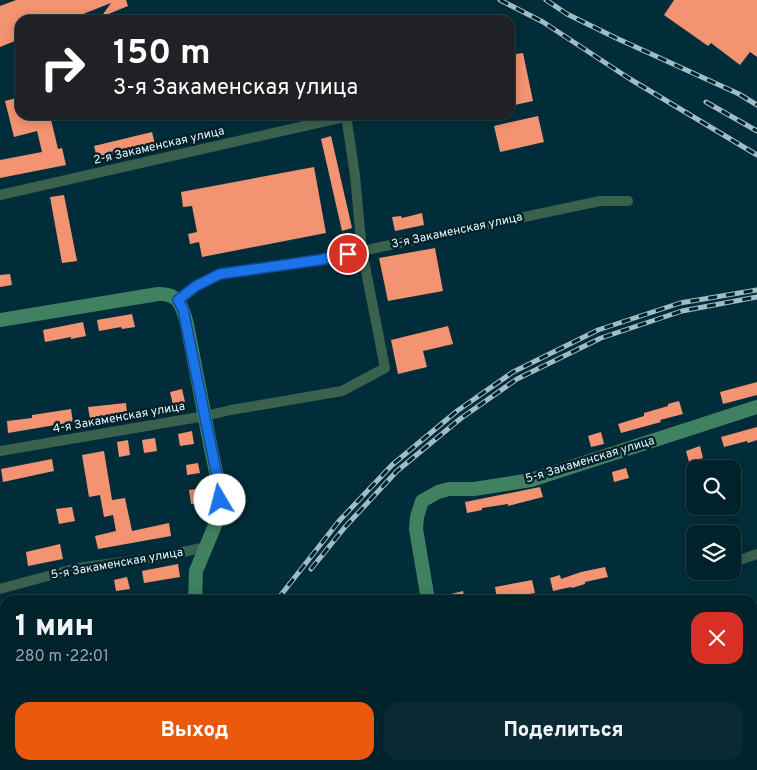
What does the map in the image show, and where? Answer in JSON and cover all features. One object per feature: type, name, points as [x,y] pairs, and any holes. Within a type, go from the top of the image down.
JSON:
[{"type":"street","name":"2-я Закаменская улица","points":[[0,195],[330,120]]},
{"type":"street","points":[[348,120],[362,251]]},
{"type":"street","name":"3-я Закаменская улица","points":[[178,300],[196,286],[220,274],[319,260],[600,200],[628,201]]},
{"type":"street","name":"4-я Закаменская улица","points":[[0,451],[342,391],[385,368],[362,251]]},
{"type":"street","points":[[0,320],[158,294],[169,293],[178,300],[183,309],[219,486],[220,500],[218,518],[196,571],[195,595]]},
{"type":"street","name":"5-я Закаменская улица","points":[[427,595],[416,530],[417,517],[422,502],[438,492],[449,489],[474,489],[531,480],[757,407]]},
{"type":"street","name":"5-я Закаменская улица","points":[[0,589],[77,568],[160,557],[206,547]]},
{"type":"street","points":[[741,560],[757,554]]},
{"type":"building","points":[[16,0],[126,0],[128,6],[106,15],[102,15],[111,3],[81,15],[15,15],[15,41],[0,47],[0,6]]},
{"type":"building","points":[[674,0],[757,0],[757,57],[750,52],[740,65],[711,43],[708,46],[664,15]]},
{"type":"building","points":[[523,53],[533,101],[515,105],[515,54]]},
{"type":"building","points":[[15,98],[15,120],[51,120],[58,149],[62,148],[66,165],[0,178],[0,160],[42,152],[37,131],[14,137],[5,101]]},
{"type":"building","points":[[538,116],[544,142],[500,152],[494,126]]},
{"type":"building","points":[[152,132],[155,144],[97,158],[94,146]]},
{"type":"building","points":[[331,136],[352,228],[342,231],[321,139]]},
{"type":"building","points":[[314,167],[326,233],[202,257],[199,242],[190,244],[188,234],[197,232],[192,206],[183,207],[181,192]]},
{"type":"building","points":[[64,195],[77,261],[62,263],[50,197]]},
{"type":"building","points":[[422,213],[424,225],[395,231],[392,217],[401,216],[402,218]]},
{"type":"building","points":[[435,248],[443,291],[388,301],[379,258]]},
{"type":"building","points":[[10,274],[12,285],[0,287],[0,275]]},
{"type":"building","points":[[132,314],[135,327],[122,329],[121,327],[99,331],[97,320]]},
{"type":"building","points":[[83,322],[86,336],[45,342],[43,330]]},
{"type":"building","points":[[448,326],[453,344],[423,351],[427,367],[398,374],[391,340]]},
{"type":"building","points":[[757,382],[757,395],[723,404],[720,392]]},
{"type":"building","points":[[182,389],[185,402],[173,405],[170,392]]},
{"type":"building","points":[[679,401],[683,414],[621,433],[618,424],[644,416],[644,413]]},
{"type":"building","points":[[126,403],[127,414],[90,419],[88,407]]},
{"type":"building","points":[[71,409],[73,422],[8,433],[7,421],[32,418],[32,415]]},
{"type":"building","points":[[757,427],[757,440],[724,447],[721,437]]},
{"type":"building","points":[[192,431],[194,444],[180,446],[178,434]]},
{"type":"building","points":[[601,432],[604,444],[591,447],[588,436]]},
{"type":"building","points":[[155,438],[157,451],[144,453],[142,440]]},
{"type":"building","points":[[128,440],[130,455],[119,457],[117,442]]},
{"type":"building","points":[[700,446],[703,458],[688,460],[686,451]]},
{"type":"building","points":[[104,451],[112,500],[125,498],[132,531],[169,523],[171,536],[98,549],[95,536],[116,531],[113,515],[104,517],[100,495],[89,497],[82,455]]},
{"type":"building","points":[[52,459],[54,471],[3,482],[1,469]]},
{"type":"building","points":[[198,463],[200,473],[187,475],[186,465]]},
{"type":"building","points":[[626,468],[629,478],[614,482],[612,472]]},
{"type":"building","points":[[540,487],[543,497],[508,506],[508,504],[482,508],[482,510],[467,513],[465,502]]},
{"type":"building","points":[[202,488],[205,502],[191,504],[189,490]]},
{"type":"building","points":[[72,507],[75,521],[59,524],[56,509]]},
{"type":"building","points":[[60,544],[63,559],[28,566],[26,552]]},
{"type":"building","points":[[178,564],[180,577],[144,583],[142,571]]},
{"type":"building","points":[[605,567],[608,577],[585,582],[585,584],[572,588],[553,591],[550,578],[560,575],[561,579]]},
{"type":"building","points":[[127,577],[130,589],[116,591],[114,580]]},
{"type":"building","points":[[532,580],[535,593],[496,595],[495,587]]},
{"type":"building","points":[[463,591],[464,595],[447,595]]},
{"type":"railway","points":[[500,0],[543,22],[630,79],[757,155]]},
{"type":"railway","points":[[546,0],[567,14],[739,94],[757,105]]},
{"type":"railway","points":[[706,102],[757,131]]},
{"type":"railway","points":[[281,595],[339,521],[392,465],[457,411],[513,372],[598,330],[680,303],[757,290]]},
{"type":"railway","points":[[311,569],[345,527],[397,471],[460,419],[517,379],[601,338],[682,311],[757,297]]},
{"type":"route","points":[[220,500],[219,486],[183,309],[178,300],[196,286],[220,274],[348,254]]}]
